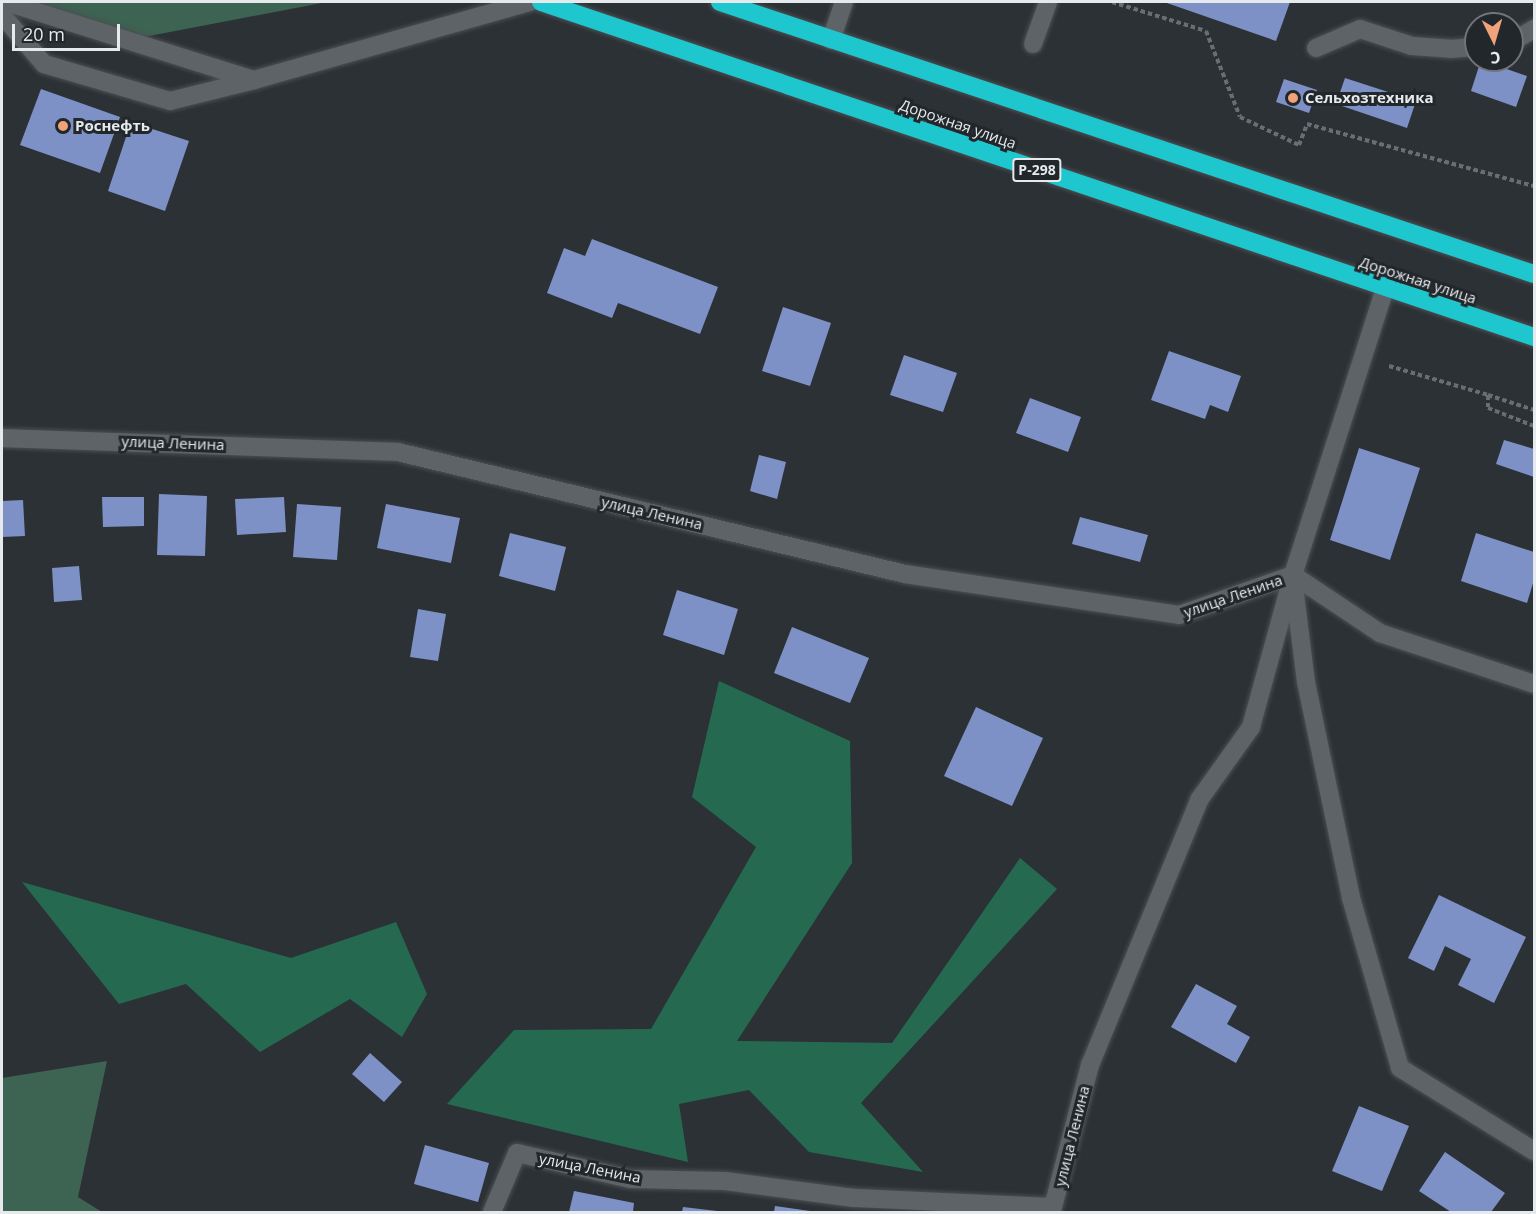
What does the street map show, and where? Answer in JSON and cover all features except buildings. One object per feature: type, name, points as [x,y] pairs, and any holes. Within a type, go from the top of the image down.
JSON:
[{"type":"highway","name":"Дорожная улица","points":[[541,2],[1534,337]]},
{"type":"highway","points":[[720,2],[1534,274]]},
{"type":"street","points":[[6,2],[254,80]]},
{"type":"street","points":[[2,15],[45,64],[170,101],[254,80],[530,2]]},
{"type":"street","points":[[831,40],[844,2]]},
{"type":"street","points":[[1033,44],[1048,2]]},
{"type":"street","points":[[1316,48],[1360,29],[1412,46],[1464,48]]},
{"type":"street","name":"улица Ленина","points":[[492,1212],[517,1153],[630,1179],[724,1180],[854,1198],[1055,1210],[1090,1065],[1199,800],[1251,727],[1293,575],[1385,288]]},
{"type":"street","name":"улица Ленина","points":[[2,438],[398,452],[905,574],[1179,615],[1293,575]]},
{"type":"street","points":[[1293,575],[1380,633],[1534,684]]},
{"type":"street","name":"улица Ленина","points":[[1293,575],[1306,681],[1351,898],[1400,1068],[1534,1150]]},
{"type":"path","points":[[1112,2],[1206,32],[1240,117],[1299,145],[1307,124],[1534,186]]},
{"type":"path","points":[[1362,359],[1534,410]]},
{"type":"path","points":[[1488,395],[1488,408],[1534,426]]},
{"type":"green space","points":[[35,2],[327,2],[144,37]]},
{"type":"green space","points":[[719,681],[850,741],[852,863],[737,1041],[892,1043],[1020,858],[1057,889],[861,1103],[923,1172],[809,1152],[749,1090],[679,1104],[688,1162],[447,1104],[514,1030],[651,1029],[756,847],[692,797]]},
{"type":"green space","points":[[22,882],[291,958],[396,922],[427,994],[402,1037],[350,999],[260,1052],[186,984],[119,1004]]},
{"type":"green space","points":[[107,1061],[78,1197],[102,1212],[2,1212],[2,1078]]},
{"type":"place","name":"Сельхозтехника","points":[[1293,98]]},
{"type":"place","name":"Роснефть","points":[[63,126]]}]
